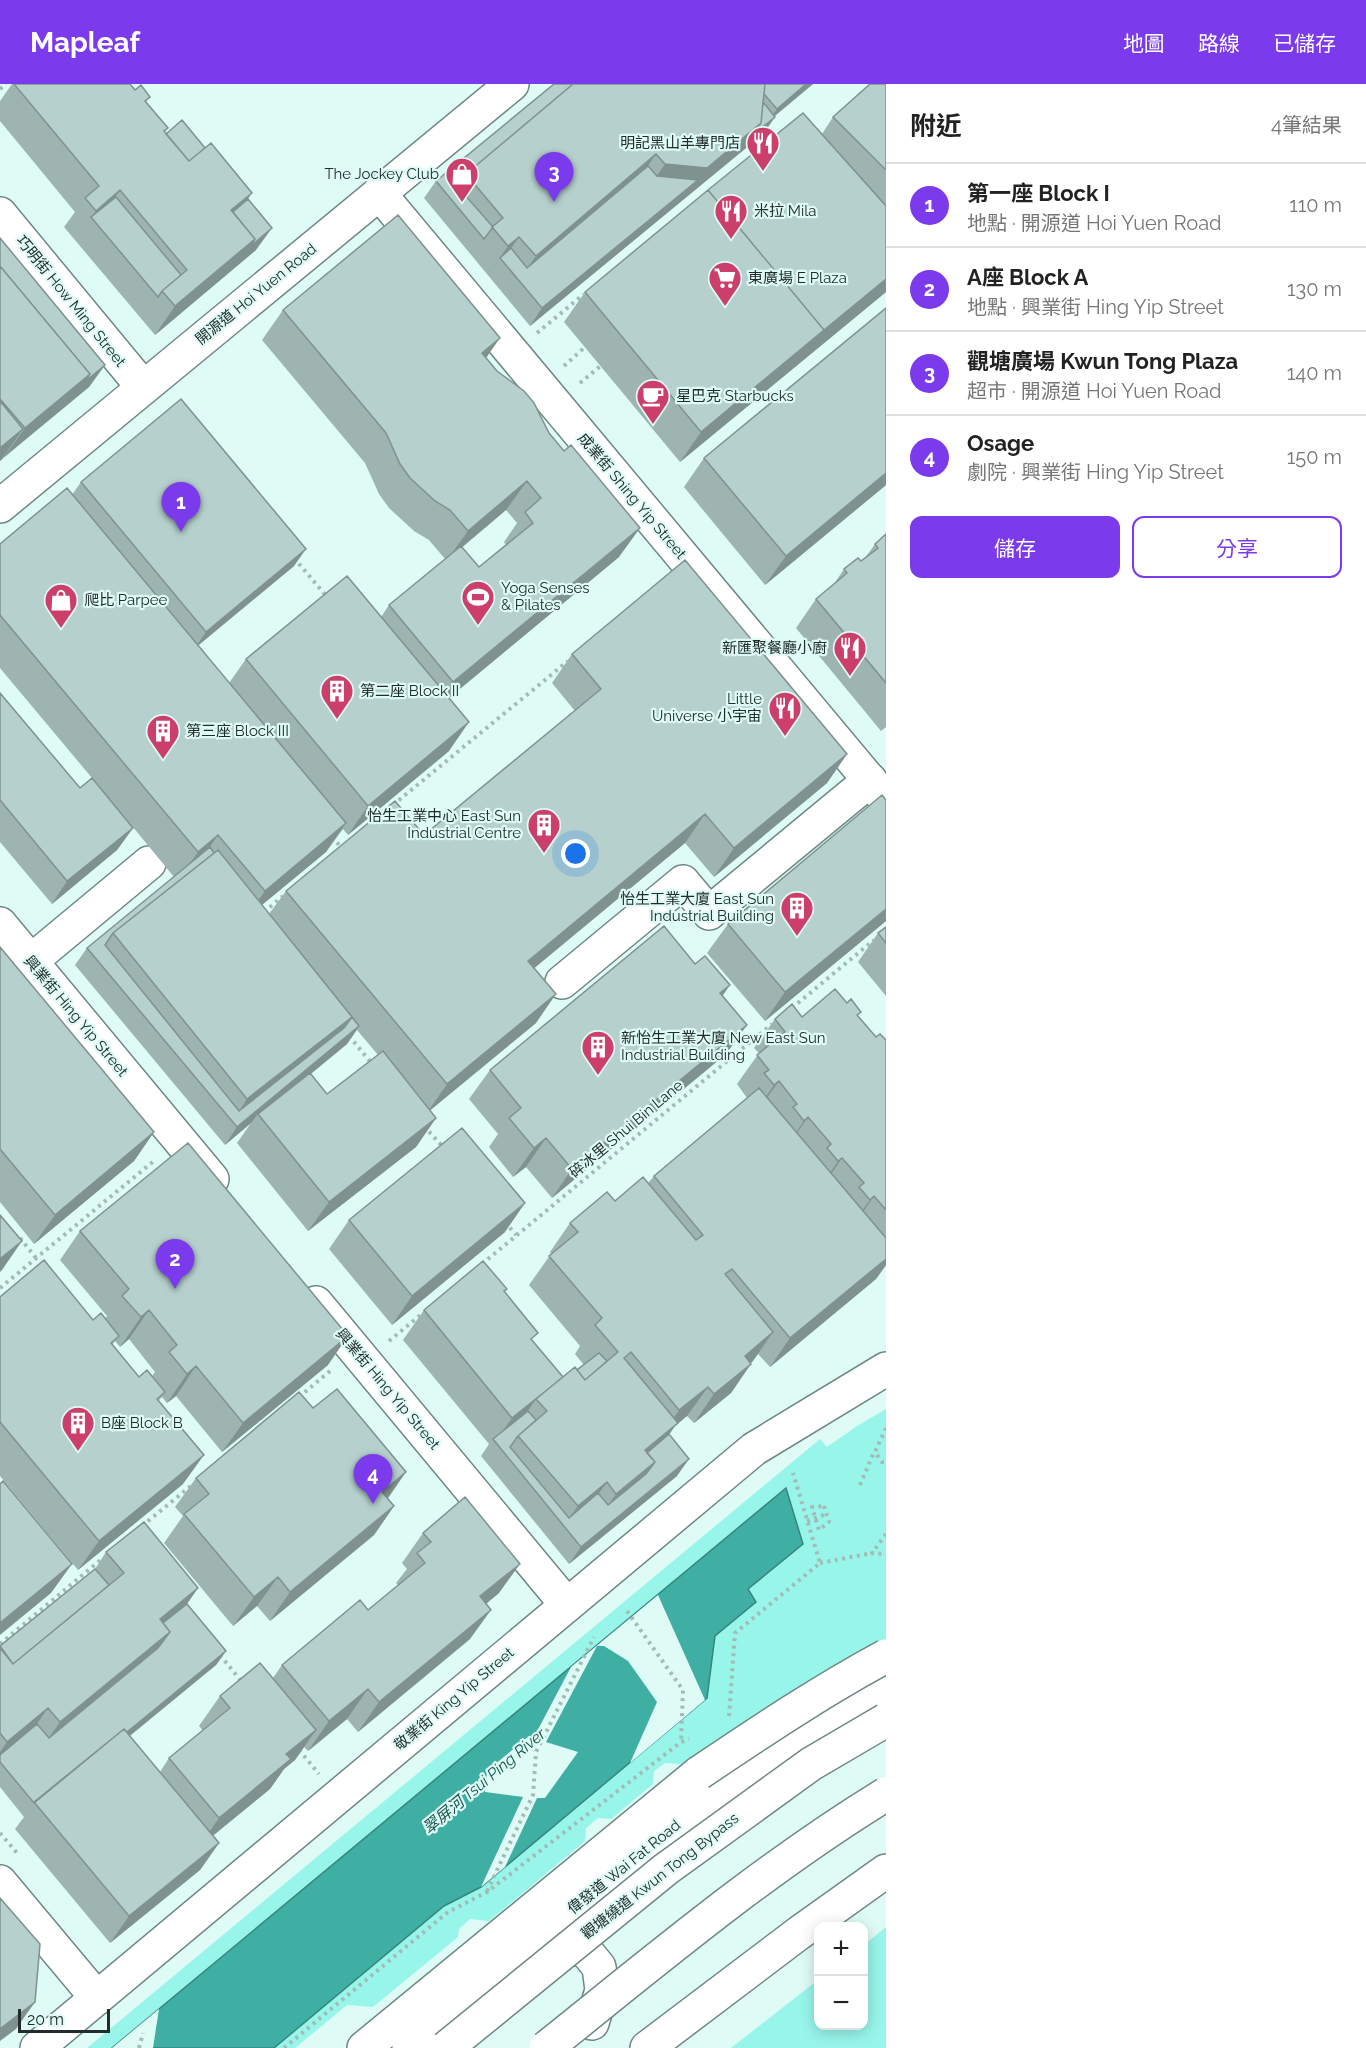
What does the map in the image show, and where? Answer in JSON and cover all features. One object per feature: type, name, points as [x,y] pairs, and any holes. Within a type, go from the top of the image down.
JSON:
[{"type":"main road","name":"開源道 Hoi Yuen Road","points":[[0,506],[512,84]]},
{"type":"main road","name":"成業街 Shing Yip Street","points":[[379,193],[878,790]]},
{"type":"main road","name":"巧明街 How Ming Street","points":[[0,214],[143,387]]},
{"type":"main road","points":[[562,982],[683,882],[709,913],[878,790]]},
{"type":"main road","points":[[31,961],[149,863]]},
{"type":"main road","name":"興業街 Hing Yip Street","points":[[0,924],[230,1200]]},
{"type":"main road","name":"興業街 Hing Yip Street","points":[[299,1283],[567,1605]]},
{"type":"main road","name":"敬業街 King Yip Street","points":[[37,2048],[754,1449],[886,1369]]},
{"type":"main road","points":[[364,2048],[699,1773],[846,1677],[886,1656]]},
{"type":"main road","name":"偉發道 Wai Fat Road","points":[[409,2048],[653,1839],[800,1739],[886,1689]]},
{"type":"main road","name":"觀塘繞道 Kwun Tong Bypass","points":[[446,2048],[666,1869],[811,1764],[886,1720]]},
{"type":"main road","points":[[546,2048],[706,1920],[843,1821],[886,1794]]},
{"type":"main road","points":[[561,2048],[784,1872],[850,1824],[886,1802]]},
{"type":"main road","points":[[647,2048],[799,1933],[886,1871]]},
{"type":"main road","points":[[0,1882],[97,1998]]},
{"type":"main road","points":[[525,1949],[555,1944],[586,1951],[599,1967],[602,1990],[592,2023]]},
{"type":"path","points":[[0,89],[6,84]]},
{"type":"path","points":[[531,337],[587,292]]},
{"type":"path","points":[[571,360],[585,347]]},
{"type":"path","points":[[574,388],[608,359]]},
{"type":"path","points":[[290,553],[328,598]]},
{"type":"path","points":[[386,811],[575,655]]},
{"type":"path","points":[[450,743],[457,752]]},
{"type":"path","points":[[330,834],[342,848]]},
{"type":"path","points":[[333,855],[350,840]]},
{"type":"path","points":[[262,914],[289,892]]},
{"type":"path","points":[[784,1014],[877,938]]},
{"type":"path","name":"碎冰里 Shui Bin Lane","points":[[481,1265],[775,1022]]},
{"type":"path","points":[[343,1029],[374,1065]]},
{"type":"path","points":[[418,1119],[449,1155]]},
{"type":"path","points":[[0,1288],[161,1156]]},
{"type":"path","points":[[501,1218],[516,1236]]},
{"type":"path","points":[[14,1232],[36,1258]]},
{"type":"path","points":[[382,1347],[427,1310]]},
{"type":"path","points":[[290,1404],[336,1366]]},
{"type":"path","points":[[860,1485],[886,1428]]},
{"type":"path","points":[[875,1452],[882,1462],[886,1462]]},
{"type":"path","points":[[792,1473],[820,1563]]},
{"type":"path","points":[[133,1533],[198,1480]]},
{"type":"path","points":[[824,1506],[826,1514],[829,1522],[819,1530],[812,1507],[824,1506]]},
{"type":"path","points":[[807,1521],[826,1514]]},
{"type":"path","points":[[872,1552],[886,1534]]},
{"type":"path","points":[[721,1722],[729,1716],[735,1633],[820,1563],[872,1552],[886,1554]]},
{"type":"path","points":[[0,1644],[106,1556]]},
{"type":"path","points":[[627,1611],[682,1690],[681,1742]]},
{"type":"path","points":[[487,1892],[533,1795],[536,1752],[594,1637]]},
{"type":"path","points":[[215,1650],[245,1686]]},
{"type":"path","points":[[284,2048],[448,1911],[487,1892],[681,1742],[692,1738]]},
{"type":"path","points":[[298,1749],[321,1777]]},
{"type":"path","points":[[139,2048],[143,2033]]},
{"type":"shaded area","points":[[886,1409],[886,1646],[692,1779],[680,1764],[665,1763],[654,1771],[653,1784],[611,1819],[598,1818],[586,1828],[585,1841],[489,1921],[470,1919],[459,1929],[458,1937],[373,2007],[347,2005],[295,2048],[87,2048],[820,1439],[827,1447]]},
{"type":"shaded area","points":[[886,1927],[886,2048],[731,2048],[814,1983],[814,2030],[868,2030],[868,1942]]},
{"type":"water","name":"翠屏河 Tsui Ping River","points":[[786,1488],[803,1544],[748,1589],[756,1602],[715,1636],[707,1698],[481,1887],[444,1906],[274,2048],[112,2048]]},
{"type":"pier","points":[[658,1595],[705,1700],[630,1763],[657,1702],[628,1661],[604,1646],[597,1646],[546,1742],[578,1752],[545,1798],[537,1798],[505,1867],[481,1887],[523,1797],[485,1792],[487,1771],[529,1736],[534,1737],[571,1667]]},
{"type":"pier","points":[[159,2009],[153,2048],[112,2048]]},
{"type":"building","points":[[14,84],[130,84],[135,90],[141,85],[150,97],[145,101],[168,128],[164,131],[189,161],[211,143],[252,193],[231,210],[255,239],[175,306],[162,291],[187,270],[120,190],[96,211],[85,198],[99,186]]},
{"type":"building","points":[[554,84],[573,84],[466,174],[457,186],[493,227],[484,239],[436,181]]},
{"type":"building","points":[[573,84],[765,84],[761,123],[707,168],[665,164],[656,154],[536,256],[519,237],[508,246],[492,227],[503,218],[466,174]]},
{"type":"building","points":[[765,84],[806,84],[777,109],[764,94]]},
{"type":"building","points":[[870,84],[886,84],[886,170],[833,117]]},
{"type":"building","points":[[763,102],[775,117],[753,135],[761,123]]},
{"type":"building","points":[[803,113],[886,206],[886,279],[824,330],[708,190]]},
{"type":"building","points":[[182,120],[205,148],[189,161],[166,134]]},
{"type":"building","points":[[648,166],[657,176],[698,180],[542,308],[500,258],[511,248],[527,268]]},
{"type":"building","points":[[708,190],[824,330],[701,432],[585,292]]},
{"type":"building","points":[[116,197],[181,275],[158,297],[91,217]]},
{"type":"building","points":[[248,199],[272,228],[251,246],[255,239],[233,212]]},
{"type":"building","points":[[398,215],[500,338],[482,353],[497,371],[524,391],[534,403],[549,433],[564,451],[571,445],[640,528],[453,682],[389,605],[461,546],[479,567],[533,523],[525,512],[541,498],[527,481],[468,531],[450,510],[435,501],[410,478],[400,464],[386,433],[283,310]]},
{"type":"building","points":[[0,238],[105,365],[86,381],[90,374],[0,266]]},
{"type":"building","points":[[0,266],[90,374],[25,428],[0,399]]},
{"type":"building","points":[[886,308],[886,473],[786,556],[704,458]]},
{"type":"building","points":[[181,399],[306,549],[206,632],[81,482]]},
{"type":"building","points":[[0,401],[23,429],[0,448]]},
{"type":"building","name":"第三座 Block III","points":[[67,488],[346,823],[265,891],[218,835],[198,852],[0,615],[0,544]]},
{"type":"building","points":[[886,534],[886,683],[816,599],[847,573],[844,569],[858,558],[861,561],[878,548],[875,544]]},
{"type":"building","name":"怡生工業中心 East Sun Industrial Centre","points":[[685,560],[847,754],[734,848],[705,814],[528,961],[556,994],[447,1084],[286,891],[395,801],[424,835],[601,689],[572,654]]},
{"type":"building","name":"第二座 Block II","points":[[347,576],[469,722],[368,806],[246,659]]},
{"type":"building","points":[[0,693],[80,788],[92,778],[133,828],[67,881],[0,800]]},
{"type":"building","name":"怡生工業大廈 East Sun Industrial Building","points":[[882,795],[886,800],[886,909],[785,992],[728,924]]},
{"type":"building","points":[[210,847],[214,853],[113,933],[105,945],[239,1111],[344,1028],[352,1017],[359,1026],[237,1127],[87,948]]},
{"type":"building","points":[[218,850],[352,1017],[247,1099],[113,933]]},
{"type":"building","name":"新怡生工業大廈 New East Sun Industrial Building","points":[[664,926],[695,964],[705,956],[730,985],[720,993],[747,1025],[572,1169],[546,1138],[534,1148],[509,1118],[521,1108],[490,1070]]},
{"type":"building","points":[[886,927],[886,943],[878,933]]},
{"type":"building","points":[[0,947],[154,1132],[55,1215],[0,1149]]},
{"type":"building","points":[[835,989],[847,1003],[851,999],[861,1012],[857,1015],[876,1037],[880,1034],[886,1040],[886,1210],[874,1196],[870,1200],[859,1187],[864,1183],[842,1158],[838,1161],[827,1148],[831,1144],[808,1117],[804,1121],[793,1107],[797,1104],[779,1081],[774,1085],[764,1073],[769,1070],[757,1055],[785,1032],[775,1019],[792,1004],[802,1017]]},
{"type":"building","points":[[383,1051],[436,1118],[329,1202],[258,1114],[310,1073],[327,1094]]},
{"type":"building","points":[[759,1088],[886,1238],[886,1259],[790,1338],[732,1269],[725,1274],[773,1332],[745,1356],[751,1364],[714,1394],[708,1387],[679,1410],[631,1352],[624,1358],[678,1423],[645,1450],[655,1462],[616,1494],[607,1482],[578,1506],[518,1436],[547,1411],[536,1399],[575,1367],[585,1380],[618,1352],[595,1325],[602,1318],[549,1256],[578,1232],[570,1223],[607,1192],[615,1201],[643,1177],[696,1240],[703,1235],[654,1176]]},
{"type":"building","points":[[462,1128],[525,1203],[412,1296],[349,1220]]},
{"type":"building","points":[[188,1143],[348,1336],[243,1423],[196,1366],[187,1374],[169,1352],[177,1345],[149,1310],[141,1317],[122,1296],[129,1289],[80,1231]]},
{"type":"building","points":[[0,1215],[22,1241],[0,1259]]},
{"type":"building","name":"B座 Block B","points":[[44,1260],[93,1320],[101,1313],[119,1336],[111,1343],[139,1377],[147,1370],[165,1392],[157,1399],[204,1455],[99,1541],[0,1422],[0,1297]]},
{"type":"building","points":[[483,1261],[507,1289],[504,1291],[538,1333],[531,1339],[563,1377],[512,1418],[424,1310]]},
{"type":"building","points":[[599,1353],[607,1361],[585,1380],[577,1370]]},
{"type":"building","points":[[337,1389],[406,1472],[382,1492],[394,1506],[290,1592],[278,1577],[254,1597],[184,1514],[209,1494],[196,1478],[299,1392],[313,1408]]},
{"type":"building","points":[[528,1411],[536,1420],[518,1436],[510,1447],[569,1518],[598,1493],[608,1505],[646,1474],[655,1462],[647,1453],[669,1434],[689,1459],[581,1547],[493,1439]]},
{"type":"building","points":[[3,1481],[72,1564],[0,1623],[0,1484]]},
{"type":"building","points":[[465,1497],[520,1564],[480,1596],[491,1610],[379,1702],[368,1689],[329,1721],[282,1665],[360,1600],[368,1610],[425,1563],[417,1553],[431,1542],[423,1533]]},
{"type":"building","points":[[144,1522],[198,1588],[160,1619],[170,1632],[60,1722],[48,1708],[7,1742],[0,1733],[0,1648],[13,1664],[124,1573],[106,1552]]},
{"type":"building","points":[[95,1569],[109,1585],[13,1664],[0,1646]]},
{"type":"building","points":[[187,1604],[226,1651],[127,1732],[124,1729],[34,1803],[0,1762],[0,1755],[37,1724],[49,1738],[158,1648],[170,1632],[163,1623]]},
{"type":"building","points":[[260,1663],[316,1730],[286,1754],[291,1759],[219,1818],[169,1758],[230,1708],[220,1696]]},
{"type":"building","points":[[124,1729],[219,1843],[129,1916],[34,1802]]},
{"type":"building","points":[[0,1898],[40,1944],[35,2002],[0,2029]]},
{"type":"place","name":"明記黑山羊專門店","points":[[763,172]]},
{"type":"place","name":"觀塘廣場 Kwun Tong Plaza","points":[[554,202]]},
{"type":"place","name":"The Jockey Club","points":[[462,203]]},
{"type":"place","name":"米拉 Mila","points":[[731,240]]},
{"type":"place","name":"東廣場 E Plaza","points":[[725,307]]},
{"type":"place","name":"星巴克 Starbucks","points":[[653,425]]},
{"type":"place","name":"第一座 Block I","points":[[181,532]]},
{"type":"place","name":"Yoga Senses & Pilates","points":[[478,626]]},
{"type":"place","name":"爬比 Parpee","points":[[61,629]]},
{"type":"place","name":"新匯聚餐廳小廚","points":[[850,677]]},
{"type":"place","name":"第二座 Block II","points":[[337,720]]},
{"type":"place","name":"Little Universe 小宇宙","points":[[785,737]]},
{"type":"place","name":"第三座 Block III","points":[[163,760]]},
{"type":"place","name":"怡生工業中心 East Sun Industrial Centre","points":[[544,854]]},
{"type":"place","name":"怡生工業大廈 East Sun Industrial Building","points":[[797,937]]},
{"type":"place","name":"新怡生工業大廈 New East Sun Industrial Building","points":[[598,1076]]},
{"type":"place","name":"A座 Block A","points":[[175,1289]]},
{"type":"place","name":"B座 Block B","points":[[78,1452]]},
{"type":"place","name":"Osage","points":[[373,1504]]}]
